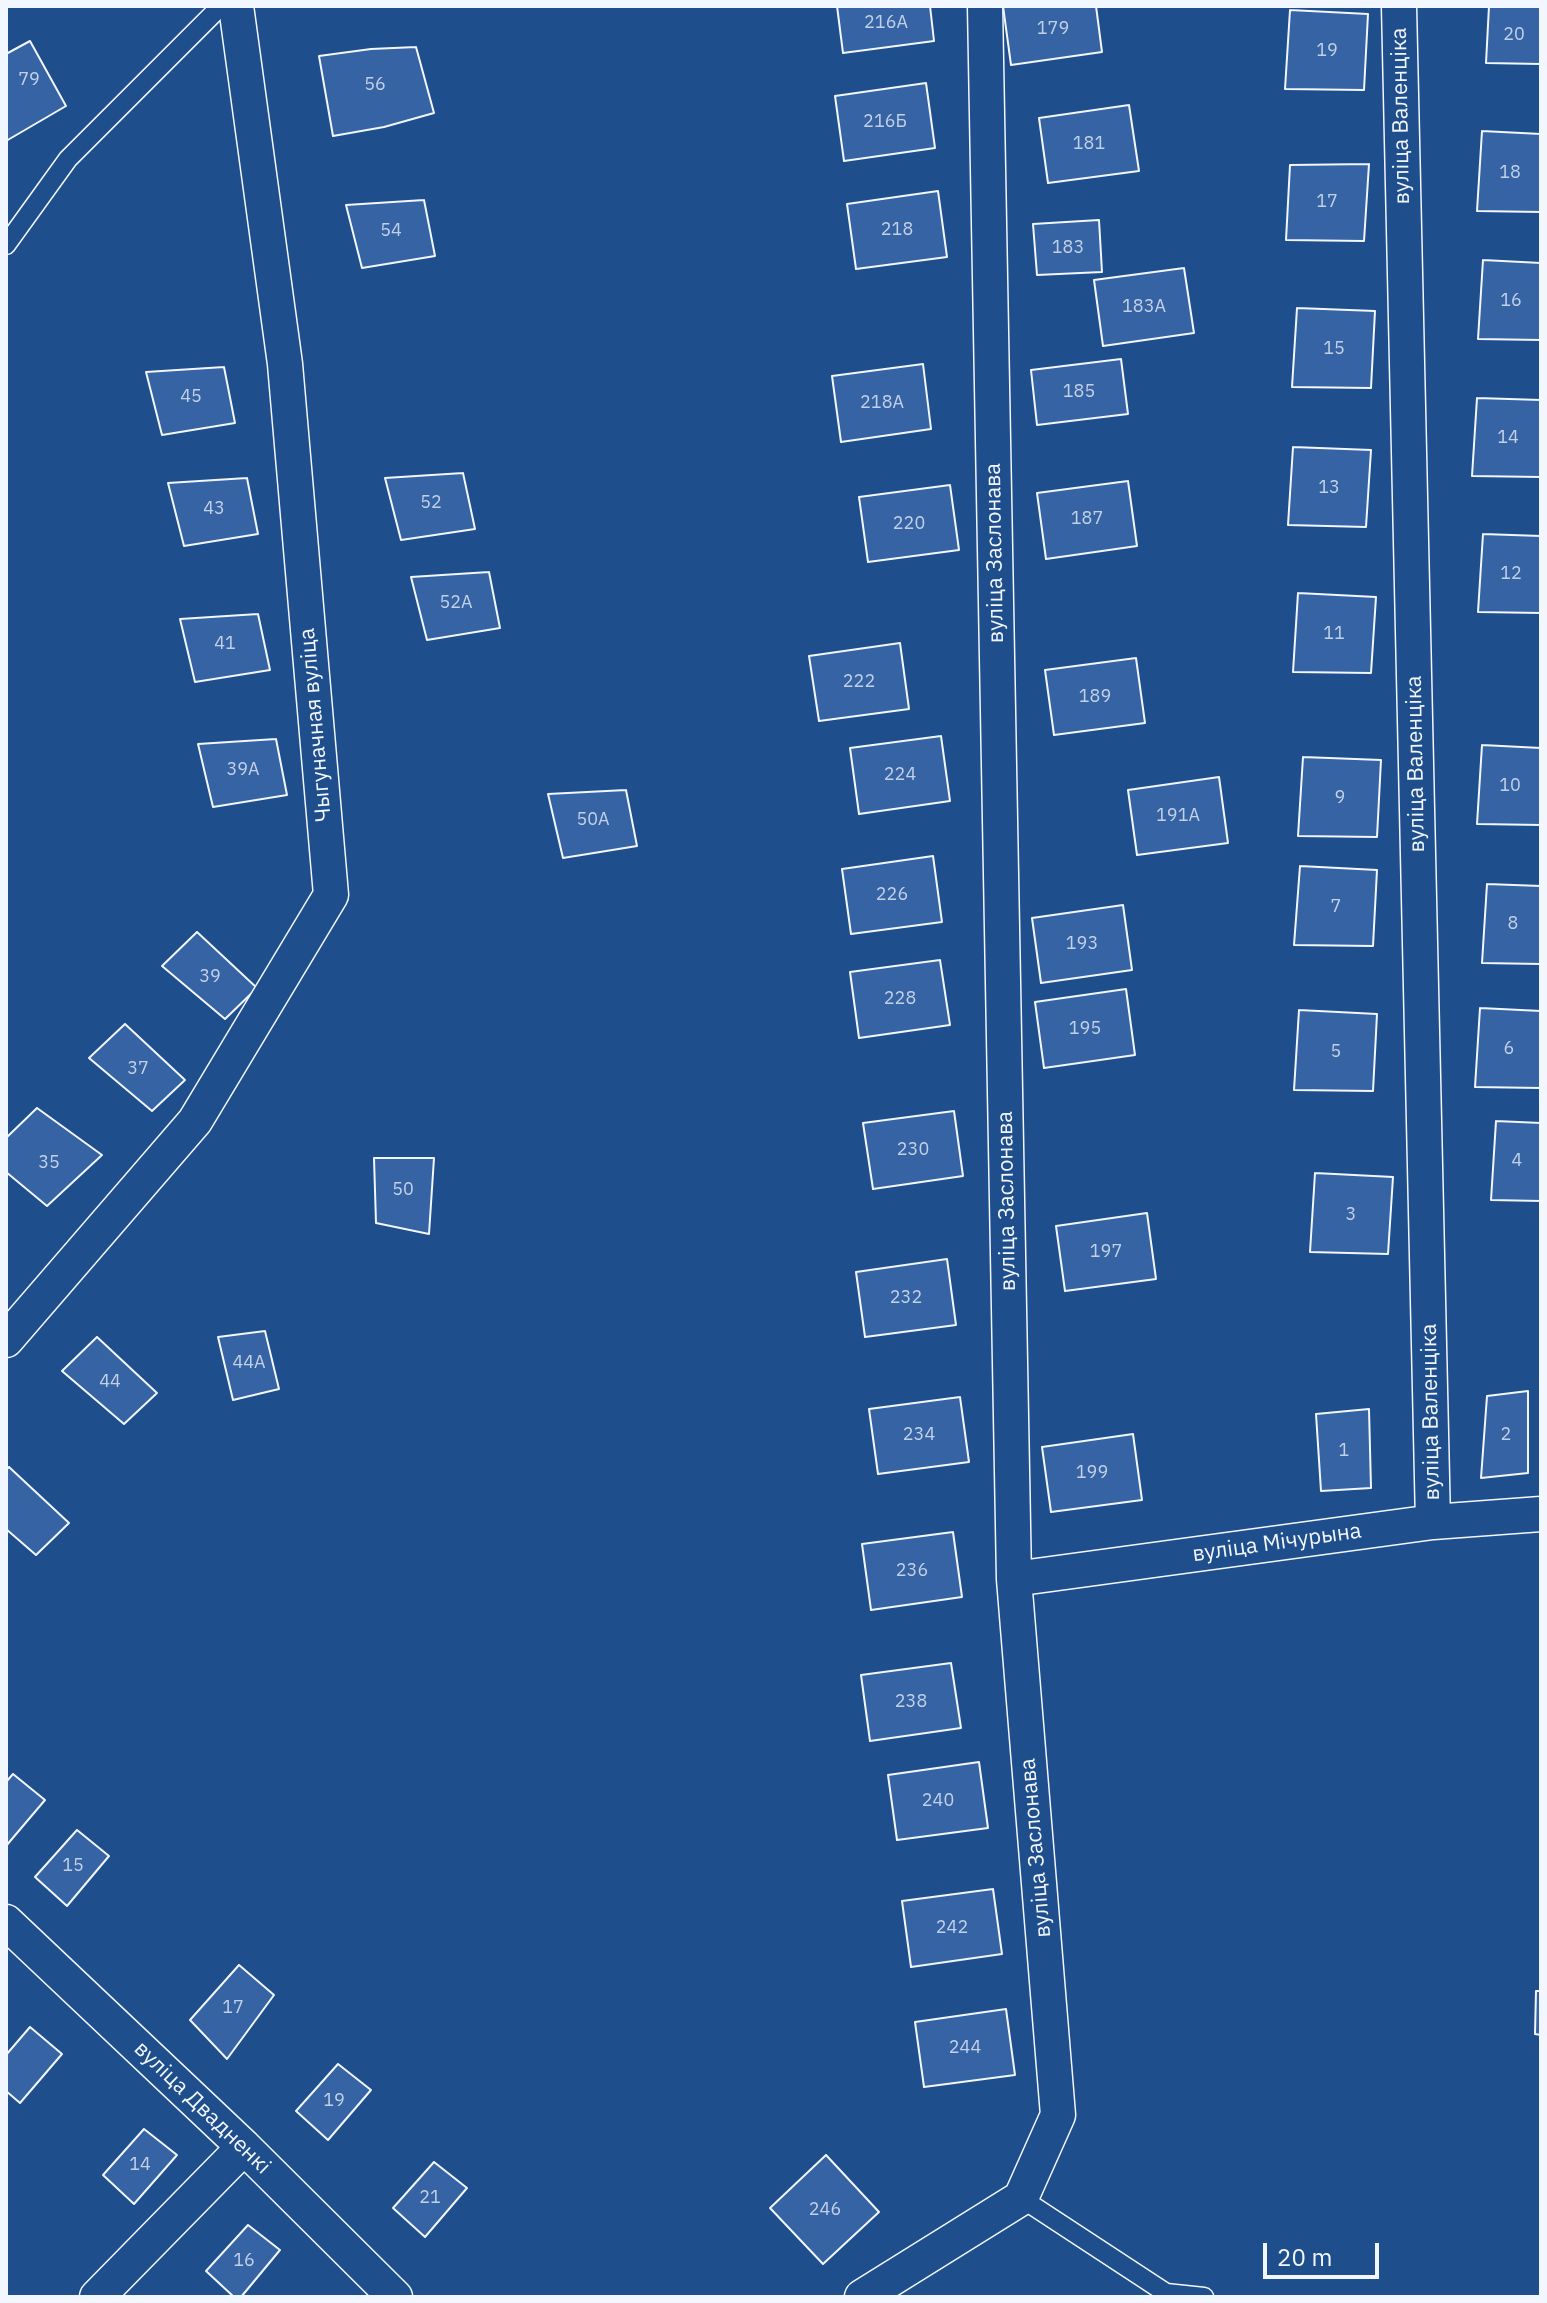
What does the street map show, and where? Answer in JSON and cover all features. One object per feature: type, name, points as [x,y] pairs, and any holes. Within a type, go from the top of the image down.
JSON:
[{"type":"street","name":"Чыгуначная вуліца","points":[[6,1340],[195,1121],[331,895],[285,364],[236,6]]},
{"type":"street","name":"вуліца Заслонава","points":[[985,6],[1014,1579],[1058,2115],[1021,2198]]},
{"type":"street","name":"вуліца Валенціка","points":[[1399,6],[1433,1522]]},
{"type":"street","name":"вуліца Мічурына","points":[[1014,1579],[1433,1522],[1541,1514]]},
{"type":"street","name":"вуліца Двадненкі","points":[[6,1922],[244,2147],[395,2297]]},
{"type":"street","points":[[97,2297],[244,2147]]},
{"type":"street","points":[[862,2297],[1021,2198]]},
{"type":"lane","points":[[6,245],[68,159],[221,6]]},
{"type":"lane","points":[[1021,2198],[1166,2293],[1204,2297]]},
{"type":"building","points":[[837,6],[930,6],[934,41],[843,53]]},
{"type":"building","points":[[1003,6],[1096,6],[1102,52],[1011,65]]},
{"type":"building","points":[[1489,6],[1541,6],[1541,64],[1486,63]]},
{"type":"building","points":[[1290,10],[1368,14],[1364,90],[1285,89]]},
{"type":"building","points":[[30,41],[66,106],[6,141],[6,54]]},
{"type":"building","points":[[416,47],[434,113],[384,127],[333,136],[319,56]]},
{"type":"building","points":[[926,83],[935,148],[844,161],[835,96]]},
{"type":"building","points":[[1129,105],[1139,171],[1048,183],[1039,118]]},
{"type":"building","points":[[1482,131],[1541,134],[1541,212],[1477,211]]},
{"type":"building","points":[[1369,164],[1364,241],[1286,240],[1290,165]]},
{"type":"building","points":[[938,191],[947,257],[856,269],[847,204]]},
{"type":"building","points":[[424,200],[435,256],[362,268],[346,205]]},
{"type":"building","points":[[1099,220],[1102,272],[1037,275],[1033,224]]},
{"type":"building","points":[[1483,260],[1541,263],[1541,340],[1478,339]]},
{"type":"building","points":[[1184,268],[1194,333],[1103,346],[1094,280]]},
{"type":"building","points":[[1297,308],[1375,311],[1371,388],[1292,387]]},
{"type":"building","points":[[1121,359],[1128,414],[1037,425],[1031,370]]},
{"type":"building","points":[[923,364],[931,429],[841,442],[832,376]]},
{"type":"building","points":[[224,367],[235,423],[162,435],[146,372]]},
{"type":"building","points":[[1477,398],[1541,400],[1541,477],[1472,476]]},
{"type":"building","points":[[1293,447],[1371,450],[1366,527],[1288,525]]},
{"type":"building","points":[[463,473],[475,529],[401,540],[385,478]]},
{"type":"building","points":[[247,478],[258,534],[184,546],[168,483]]},
{"type":"building","points":[[1128,481],[1137,546],[1046,559],[1037,493]]},
{"type":"building","points":[[950,485],[959,550],[868,562],[859,497]]},
{"type":"building","points":[[1483,534],[1541,536],[1541,613],[1478,612]]},
{"type":"building","points":[[489,572],[500,628],[427,640],[411,577]]},
{"type":"building","points":[[1298,593],[1376,597],[1371,673],[1293,672]]},
{"type":"building","points":[[258,614],[270,670],[195,682],[180,619]]},
{"type":"building","points":[[900,643],[909,709],[819,721],[809,656]]},
{"type":"building","points":[[1136,658],[1145,723],[1054,735],[1045,670]]},
{"type":"building","points":[[941,736],[950,801],[859,814],[850,748]]},
{"type":"building","points":[[276,739],[287,795],[213,807],[198,744]]},
{"type":"building","points":[[1482,745],[1541,748],[1541,825],[1477,824]]},
{"type":"building","points":[[1303,757],[1381,760],[1377,837],[1298,836]]},
{"type":"building","points":[[1219,777],[1228,843],[1137,855],[1128,790]]},
{"type":"building","points":[[626,790],[637,846],[563,858],[548,794]]},
{"type":"building","points":[[933,856],[942,922],[851,934],[842,869]]},
{"type":"building","points":[[1300,866],[1377,870],[1373,946],[1294,945]]},
{"type":"building","points":[[1487,884],[1541,886],[1541,964],[1482,963]]},
{"type":"building","points":[[1123,905],[1132,970],[1041,983],[1032,918]]},
{"type":"building","points":[[197,932],[257,988],[225,1019],[162,966]]},
{"type":"building","points":[[940,960],[950,1025],[859,1038],[850,972]]},
{"type":"building","points":[[1126,989],[1135,1055],[1044,1068],[1035,1002]]},
{"type":"building","points":[[1480,1008],[1541,1011],[1541,1088],[1475,1087]]},
{"type":"building","points":[[1299,1010],[1377,1014],[1373,1091],[1294,1090]]},
{"type":"building","points":[[125,1024],[185,1080],[152,1111],[89,1058]]},
{"type":"building","points":[[37,1108],[102,1155],[47,1206],[6,1172],[6,1138]]},
{"type":"building","points":[[954,1111],[963,1176],[873,1189],[863,1123]]},
{"type":"building","points":[[1496,1121],[1541,1123],[1541,1201],[1491,1200]]},
{"type":"building","points":[[374,1158],[434,1158],[429,1234],[376,1223]]},
{"type":"building","points":[[1315,1173],[1393,1177],[1388,1254],[1310,1252]]},
{"type":"building","points":[[1147,1213],[1156,1279],[1065,1291],[1056,1226]]},
{"type":"building","points":[[947,1259],[956,1325],[865,1337],[856,1272]]},
{"type":"building","points":[[265,1331],[279,1389],[233,1400],[218,1337]]},
{"type":"building","points":[[97,1337],[157,1393],[124,1424],[62,1371]]},
{"type":"building","points":[[1528,1391],[1528,1473],[1481,1478],[1487,1396]]},
{"type":"building","points":[[960,1397],[969,1462],[878,1474],[869,1409]]},
{"type":"building","points":[[1369,1409],[1371,1488],[1321,1491],[1316,1414]]},
{"type":"building","points":[[1133,1434],[1142,1500],[1051,1512],[1042,1447]]},
{"type":"building","points":[[9,1467],[69,1523],[36,1555],[6,1529],[6,1470]]},
{"type":"building","points":[[953,1532],[962,1597],[871,1610],[862,1544]]},
{"type":"building","points":[[951,1663],[961,1728],[870,1741],[861,1675]]},
{"type":"building","points":[[979,1762],[988,1828],[897,1840],[888,1775]]},
{"type":"building","points":[[13,1774],[45,1800],[6,1846],[6,1782]]},
{"type":"building","points":[[77,1830],[109,1856],[67,1906],[35,1877]]},
{"type":"building","points":[[993,1889],[1002,1954],[911,1967],[902,1901]]},
{"type":"building","points":[[239,1965],[274,1995],[227,2059],[190,2020]]},
{"type":"building","points":[[1536,1991],[1541,1991],[1541,2035],[1535,2034]]},
{"type":"building","points":[[1006,2009],[1015,2075],[924,2087],[915,2022]]},
{"type":"building","points":[[30,2027],[62,2054],[20,2103],[6,2091],[6,2055]]},
{"type":"building","points":[[338,2064],[371,2090],[328,2140],[296,2111]]},
{"type":"building","points":[[144,2129],[177,2155],[134,2204],[103,2175]]},
{"type":"building","points":[[826,2155],[879,2212],[823,2264],[770,2208]]},
{"type":"building","points":[[434,2162],[467,2188],[425,2237],[393,2208]]},
{"type":"building","points":[[248,2225],[280,2250],[241,2297],[234,2297],[206,2271]]}]
